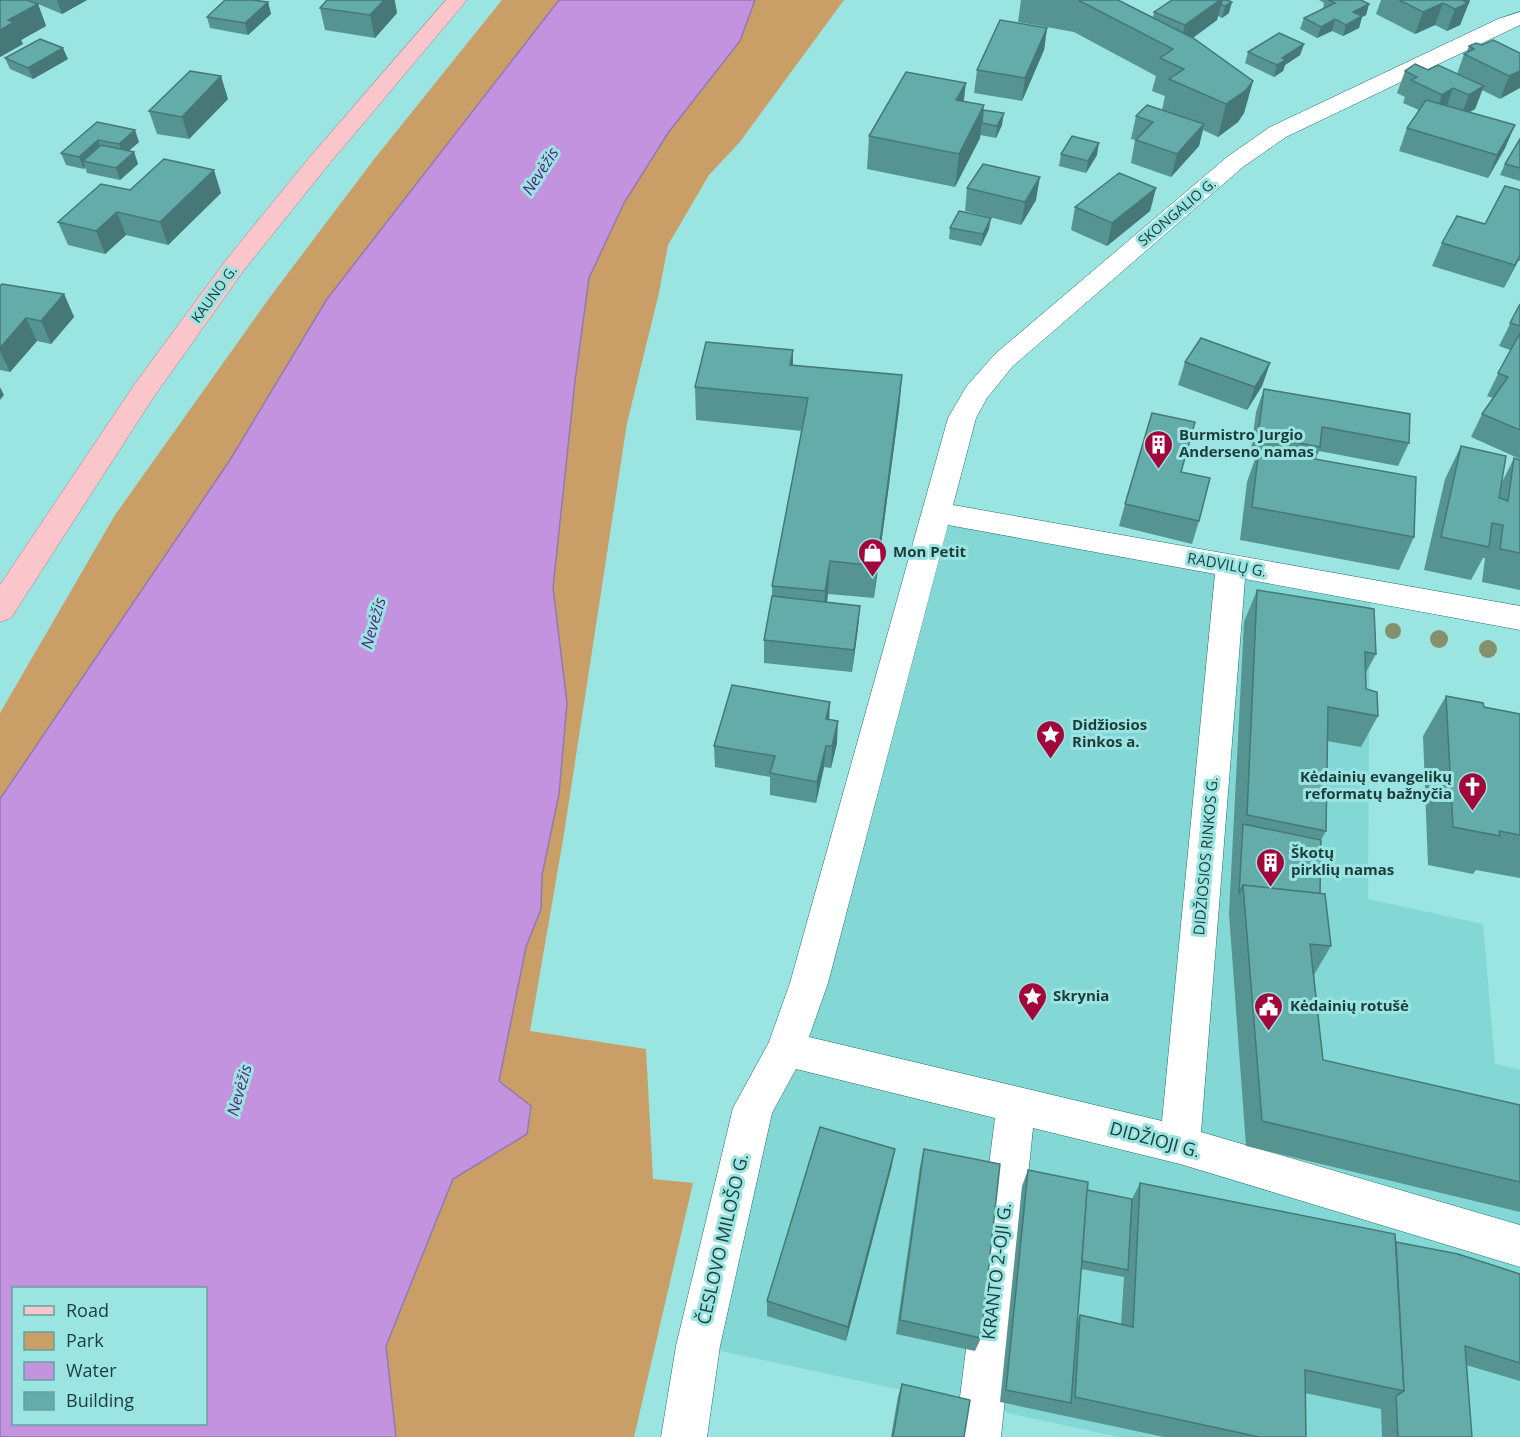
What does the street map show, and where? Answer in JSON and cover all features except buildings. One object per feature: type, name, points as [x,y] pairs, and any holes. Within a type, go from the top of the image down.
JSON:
[{"type":"main road","name":"KAUNO G.","points":[[0,610],[148,384],[235,265],[307,174],[457,0]]},
{"type":"street","name":"SKONGALIO G.","points":[[935,512],[962,418],[976,393],[1004,360],[1235,162],[1278,132],[1504,23],[1520,18]]},
{"type":"street","name":"RADVILŲ G.","points":[[935,512],[1520,618]]},
{"type":"street","points":[[786,1049],[809,983],[935,512]]},
{"type":"street","name":"DIDŽIOSIOS RINKOS G.","points":[[1180,1145],[1231,566]]},
{"type":"street","name":"DIDŽIOJI G.","points":[[786,1049],[1180,1145],[1520,1246]]},
{"type":"street","name":"ČESLOVO MILOŠO G.","points":[[684,1437],[698,1346],[753,1108],[786,1049]]},
{"type":"street","name":"KRANTO 2-OJI G.","points":[[978,1437],[1016,1105]]},
{"type":"shaded area","points":[[935,512],[1370,590],[1368,899],[1483,924],[1495,1064],[1520,1070],[1520,1437],[1119,1437],[698,1346]]},
{"type":"green space","points":[[502,0],[559,0],[327,299],[230,460],[0,799],[0,713],[115,515],[270,297],[375,158]]},
{"type":"green space","points":[[755,0],[844,0],[739,143],[709,175],[668,245],[659,293],[627,423],[564,834],[530,1031],[646,1049],[653,1179],[693,1183],[634,1437],[396,1437],[386,1346],[453,1179],[527,1134],[531,1106],[499,1081],[526,947],[541,909],[542,875],[559,794],[567,703],[553,588],[575,381],[589,278],[624,203],[668,133],[707,84]]},
{"type":"water","name":"Nevėžis","points":[[559,0],[755,0],[740,41],[668,133],[624,203],[589,278],[575,381],[553,588],[567,703],[559,794],[542,875],[541,909],[526,947],[499,1081],[531,1106],[527,1134],[453,1179],[386,1346],[396,1437],[0,1437],[0,799],[230,460],[327,299]]},
{"type":"place","name":"Burmistro Jurgio Anderseno namas","points":[[1158,470]]},
{"type":"place","name":"Mon Petit","points":[[872,578]]},
{"type":"place","name":"Didžiosios Rinkos a.","points":[[1051,760]]},
{"type":"place","name":"Kėdainių evangelikų reformatų bažnyčia","points":[[1473,812]]},
{"type":"place","name":"Škotų pirklių namas","points":[[1270,888]]},
{"type":"place","name":"Skrynia","points":[[1032,1022]]},
{"type":"place","name":"Kėdainių rotušė","points":[[1269,1032]]}]
